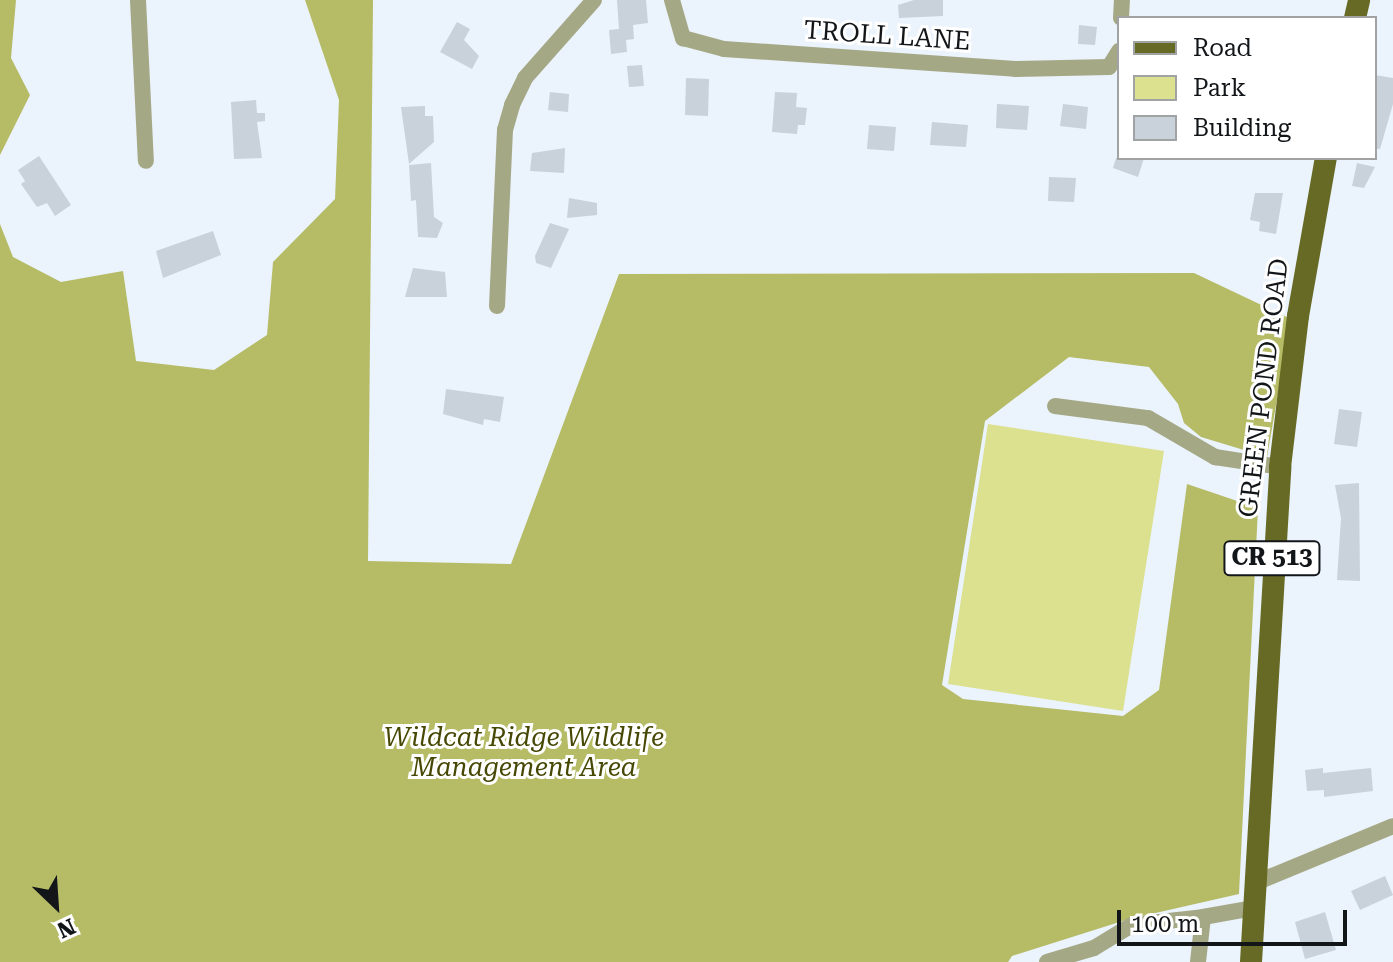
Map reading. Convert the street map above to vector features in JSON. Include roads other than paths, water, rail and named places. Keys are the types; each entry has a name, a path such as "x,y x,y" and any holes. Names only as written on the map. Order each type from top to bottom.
{"main road":[{"name":"GREEN POND ROAD","path":"1251,962 1280,467 1298,316 1326,160"}],"street":[{"path":"138,0 146,161"},
{"path":"497,306 505,228 505,130 512,105 525,78 594,0"},
{"name":"TROLL LANE","path":"672,0 683,38 724,49 1015,69 1109,67 1117,54"},
{"path":"1055,406 1148,418 1215,457 1280,467"},
{"path":"1255,883 1393,826"},
{"path":"1047,962 1097,955 1132,925 1254,908"},
{"path":"1198,962 1203,917"}],"park label":[{"name":"Wildcat Ridge Wildlife Management Area","path":"524,753"}]}
